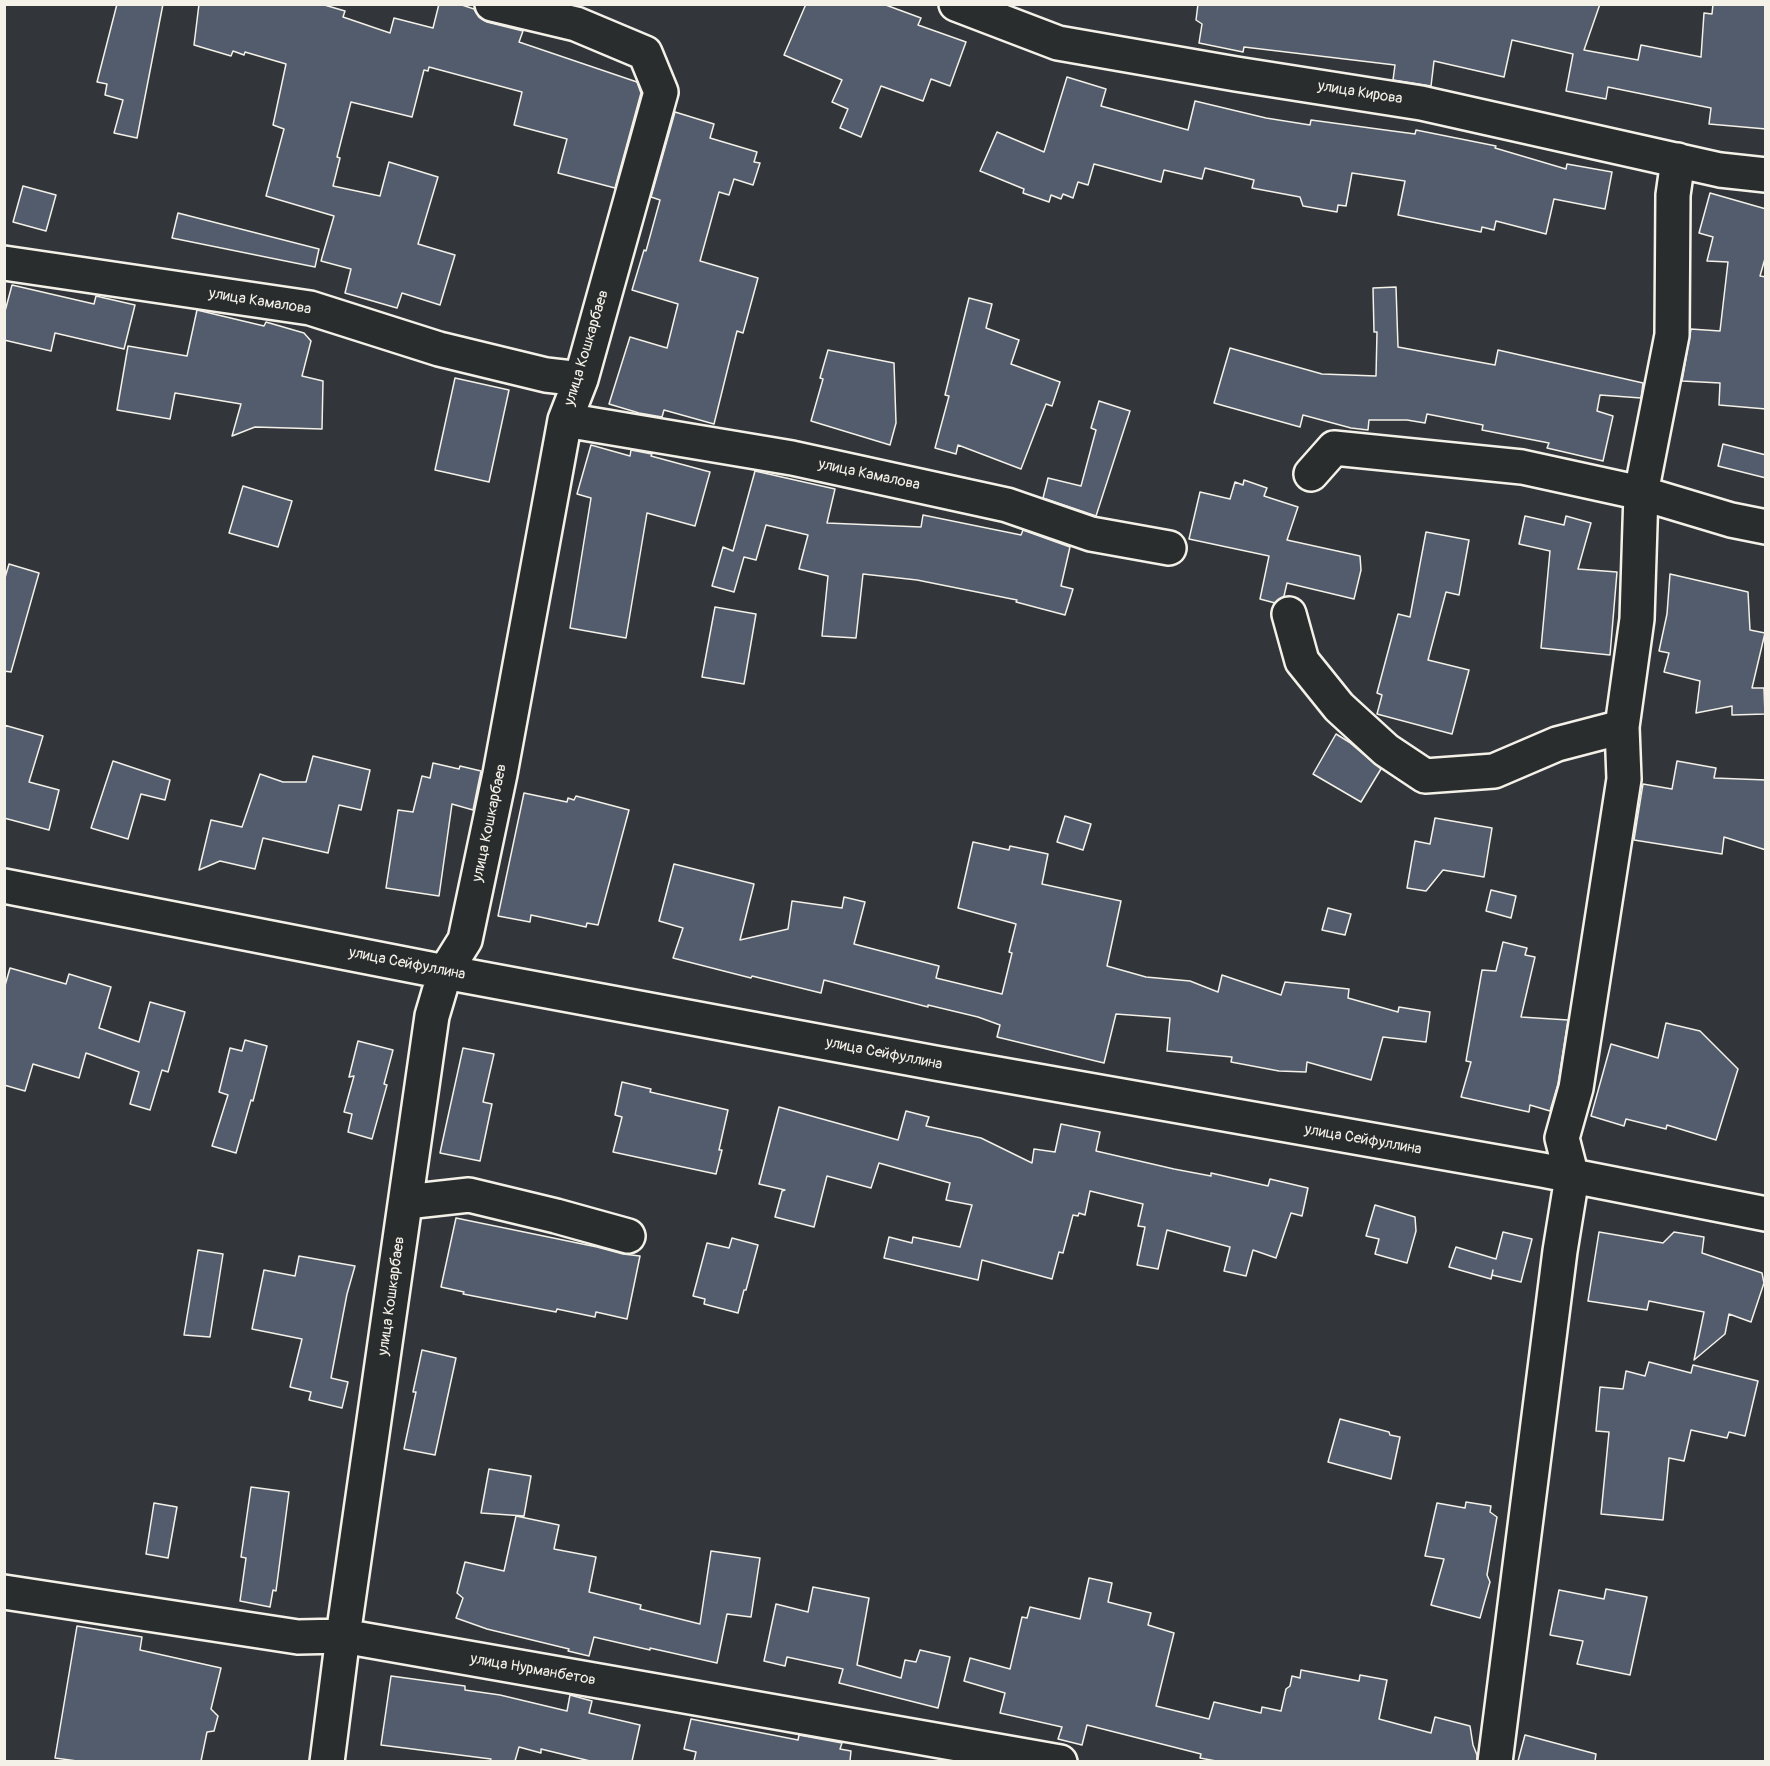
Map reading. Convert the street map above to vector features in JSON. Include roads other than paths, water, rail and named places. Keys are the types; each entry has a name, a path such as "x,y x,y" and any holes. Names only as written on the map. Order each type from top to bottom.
{"street":[{"name":"улица Кошкарбаев","path":"327,1761 432,1016 445,972 465,940 500,774 565,420 581,379 661,92 645,53 579,14 492,4"},
{"name":"улица Кирова","path":"956,4 1059,43 1420,103 1720,170 1766,175"},
{"path":"1495,1761 1560,1251 1572,1177 1562,1138 1576,1088 1624,779 1622,727 1637,619 1641,493 1672,335 1673,195 1678,160"},
{"name":"улица Камалова","path":"4,263 310,308 439,349 546,375 581,379"},
{"name":"улица Камалова","path":"565,420 792,458 1007,506 1091,534 1168,548"},
{"path":"1311,474 1334,448 1522,467 1641,493 1731,520 1766,527"},
{"path":"1289,614 1302,662 1339,707 1386,750 1425,776 1494,771 1557,744 1622,727"},
{"name":"улица Сейфуллина","path":"4,886 935,1064 1572,1177 1766,1214"},
{"path":"406,1202 469,1195 628,1236"},
{"name":"улица Нурманбетов","path":"4,1592 298,1637 343,1636 1060,1761"}]}
